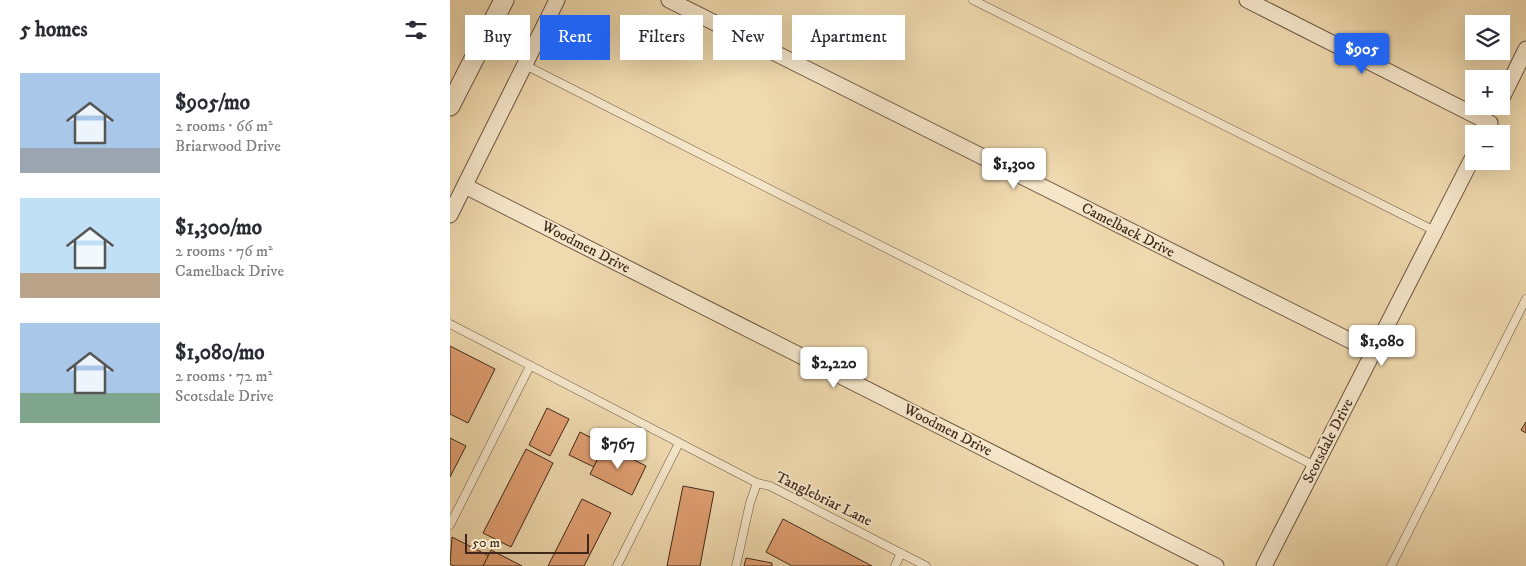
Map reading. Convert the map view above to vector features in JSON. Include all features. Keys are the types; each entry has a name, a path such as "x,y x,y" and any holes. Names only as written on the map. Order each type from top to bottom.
{"street":[{"path":"450,106 504,0"},
{"path":"450,215 557,0"},
{"name":"Camelback Drive","path":"669,0 1373,352"},
{"path":"1247,0 1481,125"},
{"path":"1510,82 1526,49"},
{"name":"Scotsdale Drive","path":"1264,566 1466,170"},
{"name":"Woodmen Drive","path":"465,186 1216,566"}],"lane":[{"path":"973,0 1435,231"},
{"path":"525,65 1315,466"},
{"path":"1391,566 1526,299"},
{"path":"450,324 757,483"},
{"path":"450,525 530,366"},
{"path":"616,566 680,443"},
{"name":"Tanglebriar Lane","path":"736,566 750,503 757,483 770,486 926,566"},
{"path":"895,566 901,553"}],"building":[{"path":"450,346 495,369 468,423 450,414"},
{"path":"547,408 569,419 550,456 529,445"},
{"path":"1526,422 1526,433 1521,430"},
{"path":"580,432 605,445 594,467 569,455"},
{"path":"450,438 466,446 450,477"},
{"path":"605,445 646,466 632,495 590,474"},
{"path":"526,449 553,463 511,547 483,533"},
{"path":"683,486 714,492 700,566 667,566"},
{"path":"582,499 611,513 584,566 548,566"},
{"path":"783,519 872,566 792,566 766,552"},
{"path":"452,537 489,556 483,566 454,566 450,564"},
{"path":"491,550 522,566 483,566"},
{"path":"746,558 772,563 772,566 744,566"}]}
